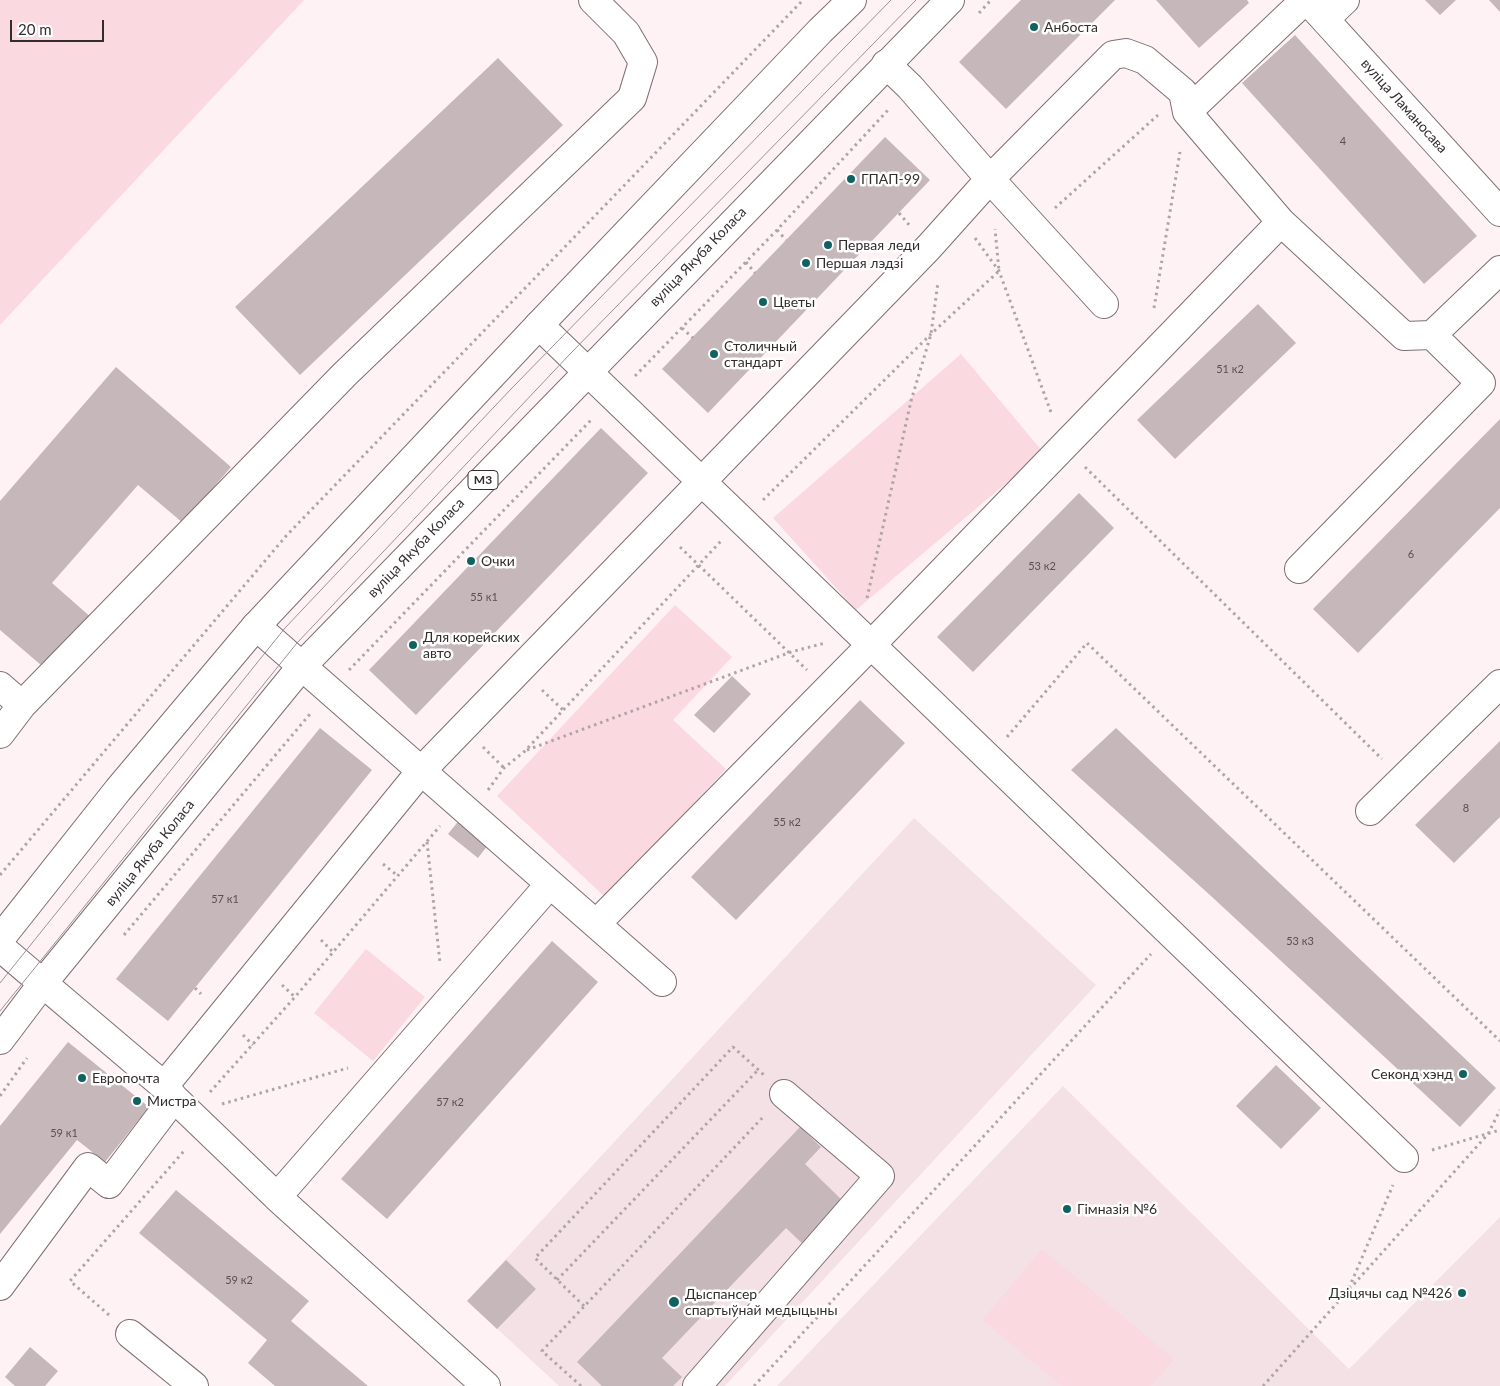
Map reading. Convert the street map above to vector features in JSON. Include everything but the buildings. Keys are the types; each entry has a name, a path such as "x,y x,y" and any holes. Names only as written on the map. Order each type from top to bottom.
{"main road":[{"path":"0,734 22,705 345,374 632,98 643,62 626,33 593,0"},
{"path":"0,939 118,790 256,626 539,325 813,38 852,0"},
{"name":"вуліца Якуба Коласа","path":"0,1040 43,983 302,667 950,0"},
{"path":"1185,102 1312,6 1346,0"},
{"name":"вуліца Ламаносава","path":"1312,6 1500,212"},
{"path":"0,1286 88,1167 109,1184 176,1099 421,771 959,215 990,179 1113,56 1126,53 1145,60 1185,102 1281,222 1404,336 1432,335 1500,270"},
{"path":"886,64 910,87 990,179 1104,304"},
{"path":"597,923 871,645 1281,222"},
{"path":"539,325 1404,1158"},
{"path":"1299,569 1481,383 1432,335"},
{"path":"256,626 459,805 597,923 662,982"},
{"path":"1370,811 1500,684"},
{"path":"0,686 22,705"},
{"path":"278,1197 550,884"},
{"path":"0,947 176,1099 278,1197 486,1386"},
{"path":"697,1386 880,1176 784,1094"},
{"path":"130,1334 194,1386"}],"path":[{"path":"977,14 991,0"},
{"path":"122,938 329,691 777,230 910,87"},
{"path":"1034,227 1185,102"},
{"path":"1153,315 1185,102"},
{"path":"959,215 999,271 1064,446 1402,779"},
{"path":"777,230 786,240"},
{"path":"746,262 755,273"},
{"path":"682,328 693,338"},
{"path":"658,526 790,652 826,690"},
{"path":"989,758 1087,643 1500,1041"},
{"path":"176,1099 271,1024 459,805"},
{"path":"427,842 445,1006"},
{"path":"754,1386 1170,933"},
{"path":"582,1386 542,1351 784,1094 733,1047 535,1258 584,1306"},
{"path":"0,1096 28,1058"},
{"path":"176,1099 349,1068"},
{"path":"557,1280 758,1070"},
{"path":"1263,1386 1488,1134 1500,1110"},
{"path":"1348,1291 1404,1158 1500,1130"},
{"path":"130,1334 70,1280 184,1151 191,1157"}],"shaded area":[{"path":"0,0 304,0 0,325"},
{"path":"961,354 1043,452 856,610 773,518"},
{"path":"675,605 732,657 673,720 726,769 606,898 497,796"},
{"path":"914,818 1096,985 725,1386 559,1386 467,1301"},
{"path":"366,949 425,997 373,1061 314,1013"},
{"name":"Гімназія №6","path":"1063,1086 1349,1369 1500,1217 1500,1386 777,1386"},
{"path":"1042,1249 1174,1359 1151,1386 1062,1386 983,1320"}],"tram line":[{"path":"0,983 285,628 512,388 891,0"},
{"path":"0,1011 297,643 570,354 916,0"}],"place":[{"name":"Анбоста","path":"1034,27"},
{"name":"ГПАП-99","path":"851,179"},
{"name":"Первая леди","path":"828,245"},
{"name":"Першая лэдзі","path":"806,263"},
{"name":"Цветы","path":"763,302"},
{"name":"Столичный стандарт","path":"714,354"},
{"name":"Очки","path":"471,561"},
{"name":"Для корейских авто","path":"413,645"},
{"name":"Секонд хэнд","path":"1463,1074"},
{"name":"Европочта","path":"82,1078"},
{"name":"Мистра","path":"137,1101"},
{"name":"Гімназія №6","path":"1067,1209"},
{"name":"Дзіцячы сад №426","path":"1462,1293"},
{"name":"Дыспансер спартыўнай медыцыны","path":"674,1302"}]}
